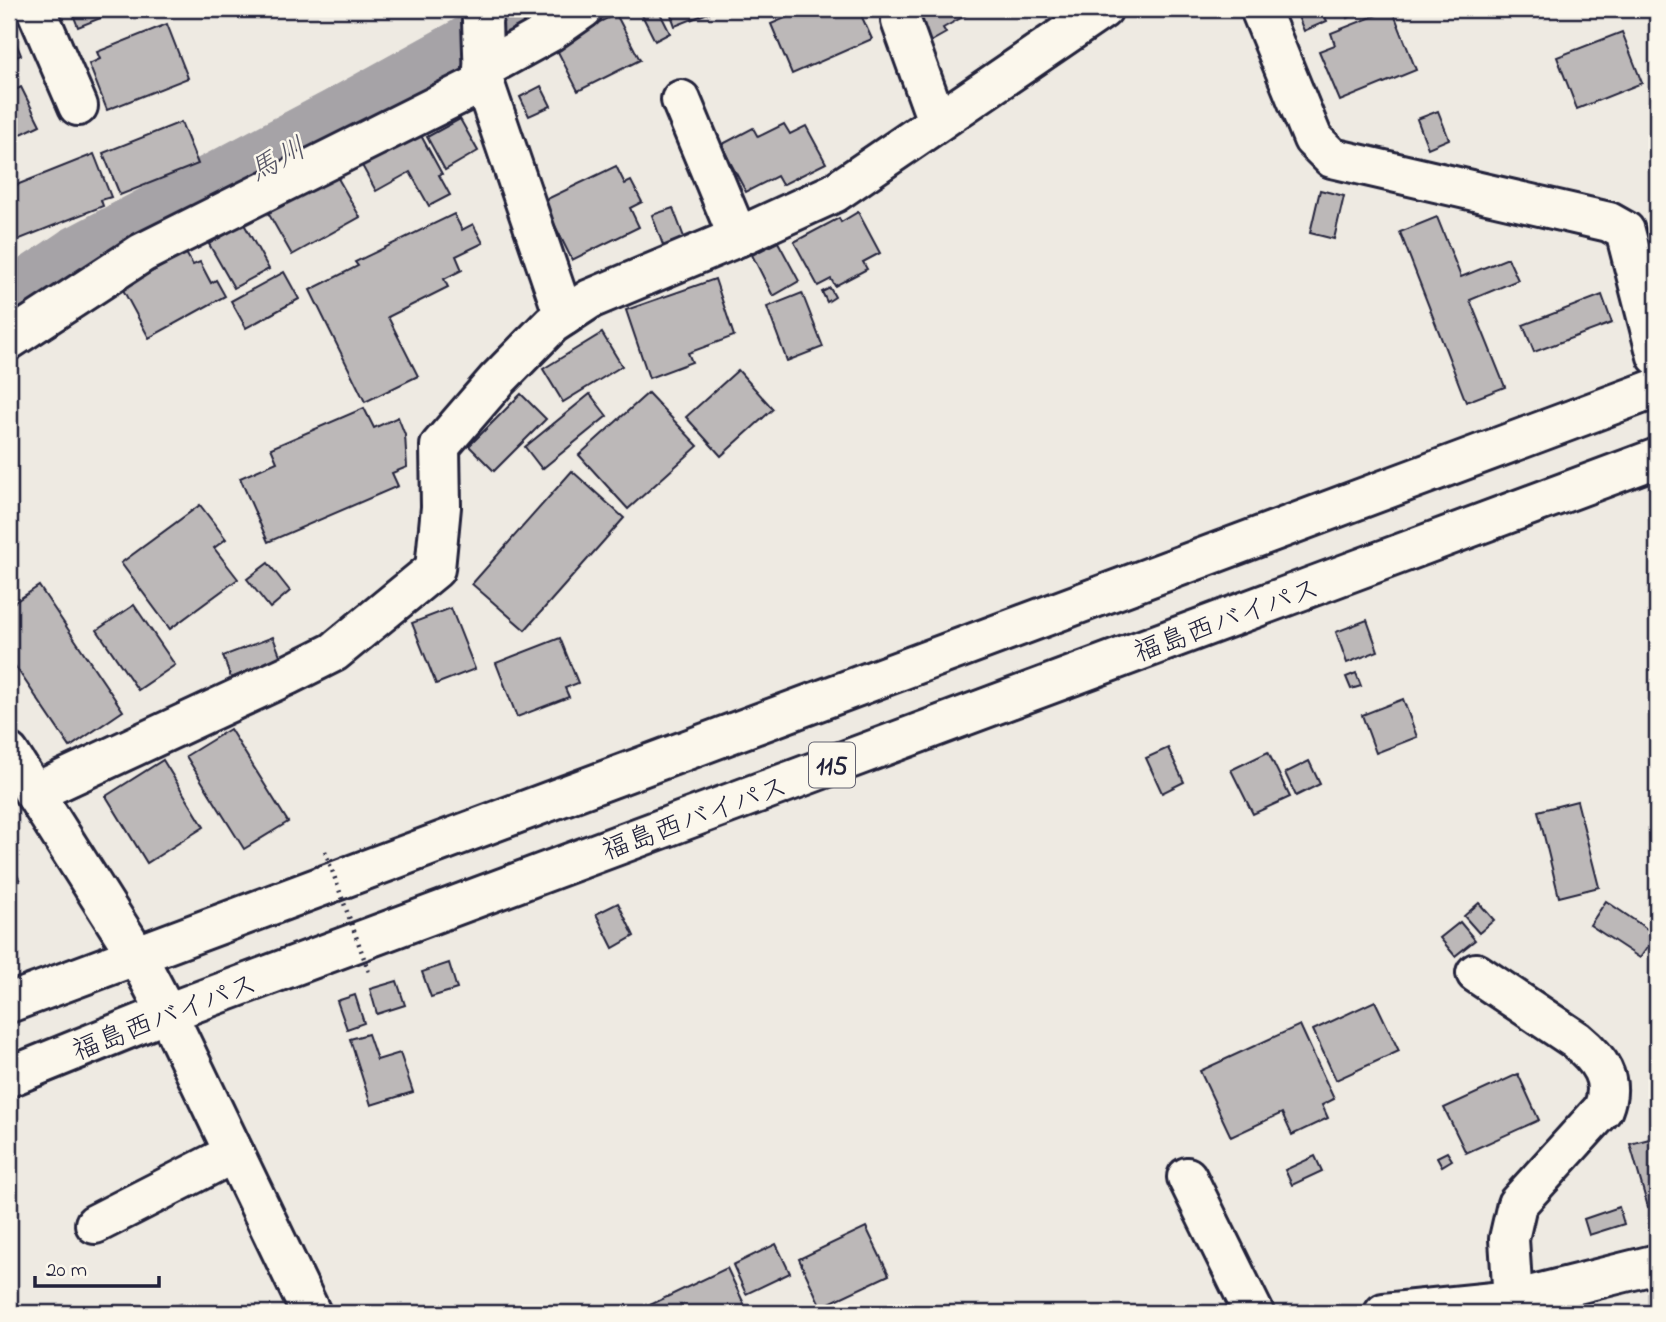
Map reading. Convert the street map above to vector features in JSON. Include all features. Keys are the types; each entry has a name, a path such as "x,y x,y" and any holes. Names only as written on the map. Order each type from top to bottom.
{"main road":[{"path":"36,9 78,106"},
{"path":"9,340 142,253 483,71 550,32 583,9"},
{"path":"311,1313 136,954 20,779 288,676 334,652 435,569 441,508 440,446 497,380 552,324 590,299 738,237 834,192 1103,9"},
{"path":"1261,9 1313,139 1332,158 1609,222 1625,231 1657,356"},
{"path":"483,15 483,71 564,316"},
{"path":"901,20 937,121"},
{"path":"681,100 738,237"},
{"name":"115","path":"9,1003 1657,388"},
{"name":"福島西バイパス","path":"9,1077 167,1013 1657,458"},
{"path":"1476,973 1590,1052 1605,1073 1609,1095 1604,1109 1517,1204 1509,1239 1513,1300"},
{"path":"95,1224 234,1153"},
{"path":"1187,1177 1254,1313"},
{"path":"1384,1313 1513,1300 1657,1264"}],"path":[{"path":"325,852 369,972"}],"building":[{"path":"71,9 123,9 78,27"},
{"path":"639,9 658,9 670,33 655,41"},
{"path":"669,9 718,9 675,26"},
{"path":"806,9 866,9 867,12 861,15 872,39 792,74 771,24"},
{"path":"977,9 943,28 946,33 930,42 912,11"},
{"path":"1310,9 1322,9 1327,21 1304,31 1297,14"},
{"path":"1356,9 1358,14 1347,18 1344,11"},
{"path":"1392,9 1416,70 1340,101 1319,51 1335,45 1331,33"},
{"path":"616,14 640,60 578,91 554,44"},
{"path":"167,24 188,78 107,110 89,64 100,59 97,52"},
{"path":"9,26 21,55 9,60"},
{"path":"1622,32 1642,83 1577,109 1557,57"},
{"path":"541,86 551,106 529,116 520,97"},
{"path":"21,87 40,125 9,140 9,93"},
{"path":"1438,111 1449,139 1428,148 1417,119"},
{"path":"460,119 478,151 445,170 427,137"},
{"path":"181,122 198,164 120,195 103,153"},
{"path":"784,124 790,134 806,126 826,163 782,185 777,176 746,192 721,145 753,128 758,137"},
{"path":"418,130 450,195 429,206 410,172 376,191 360,162"},
{"path":"94,154 111,197 101,200 103,206 15,241 9,225 9,188"},
{"path":"616,166 625,184 631,181 642,202 630,208 639,227 572,260 543,201"},
{"path":"335,173 360,217 292,255 267,211"},
{"path":"1320,190 1344,196 1334,239 1310,233"},
{"path":"673,208 685,240 664,248 652,215"},
{"path":"858,212 880,253 863,262 867,269 835,286 831,279 818,286 794,242 839,218 841,222"},
{"path":"454,214 462,230 473,224 483,243 456,256 462,270 444,279 448,287 388,317 418,376 365,402 310,290 358,266 355,262"},
{"path":"1437,217 1461,277 1508,258 1518,280 1470,300 1505,387 1466,402 1400,232"},
{"path":"244,224 269,269 234,288 209,244"},
{"path":"778,242 799,281 773,296 752,255"},
{"path":"186,253 193,265 200,262 211,283 216,280 225,296 149,338 122,288"},
{"path":"284,272 299,299 246,328 231,301"},
{"path":"715,279 734,336 688,353 692,362 649,378 626,310"},
{"path":"830,288 835,297 827,302 822,292"},
{"path":"802,293 823,347 787,361 767,307"},
{"path":"1602,295 1612,323 1534,352 1523,325"},
{"path":"602,333 622,366 563,402 543,369"},
{"path":"738,370 773,409 721,456 686,417"},
{"path":"648,393 698,446 628,509 579,455"},
{"path":"521,394 546,419 494,471 469,446"},
{"path":"590,394 607,416 542,469 525,447"},
{"path":"364,408 374,428 398,417 405,435 407,467 392,473 398,486 268,542 240,478 277,462 271,448"},
{"path":"572,471 624,518 525,630 472,584"},
{"path":"200,505 226,539 214,548 238,579 170,629 121,563"},
{"path":"268,563 290,591 270,608 247,579"},
{"path":"39,586 123,711 70,747 9,657 9,606"},
{"path":"134,605 175,665 138,690 97,630"},
{"path":"451,608 475,669 436,684 412,623"},
{"path":"1367,620 1378,651 1347,663 1336,632"},
{"path":"273,637 281,658 231,678 223,656"},
{"path":"560,638 578,683 565,688 569,697 517,717 496,663"},
{"path":"1356,673 1361,686 1351,689 1346,677"},
{"path":"1403,699 1417,737 1376,753 1362,715"},
{"path":"230,729 288,822 244,849 186,756"},
{"path":"1168,748 1184,782 1162,793 1146,758"},
{"path":"1268,752 1290,797 1253,814 1231,770"},
{"path":"163,760 204,827 147,863 106,796"},
{"path":"1309,761 1320,784 1296,796 1285,773"},
{"path":"1577,801 1599,887 1559,897 1538,811"},
{"path":"9,859 20,881 9,886"},
{"path":"1606,901 1656,935 1640,958 1590,925"},
{"path":"618,903 634,936 613,948 596,914"},
{"path":"1479,903 1494,920 1479,933 1464,916"},
{"path":"1460,922 1475,940 1455,956 1440,938"},
{"path":"449,963 457,989 431,997 422,972"},
{"path":"397,981 405,1005 377,1014 370,989"},
{"path":"355,995 364,1023 347,1029 337,1001"},
{"path":"1375,1001 1399,1051 1336,1080 1313,1030"},
{"path":"1300,1025 1334,1099 1322,1105 1328,1118 1292,1135 1282,1113 1231,1137 1200,1071"},
{"path":"368,1034 377,1060 400,1053 413,1092 371,1105 350,1039"},
{"path":"1518,1074 1539,1120 1466,1153 1444,1108"},
{"path":"1657,1137 1657,1205 1648,1207 1630,1144"},
{"path":"1447,1152 1452,1160 1442,1166 1437,1157"},
{"path":"1315,1156 1322,1171 1292,1185 1285,1170"},
{"path":"1619,1207 1624,1224 1589,1235 1584,1219"},
{"path":"866,1227 889,1275 821,1307 799,1259"},
{"path":"776,1244 790,1273 746,1294 733,1265"},
{"path":"727,1268 748,1312 651,1313 648,1306"},
{"path":"181,1304 184,1313 152,1313"}],"waterway":[{"name":"馬川","path":"9,311 80,263 341,125 546,9"}]}
